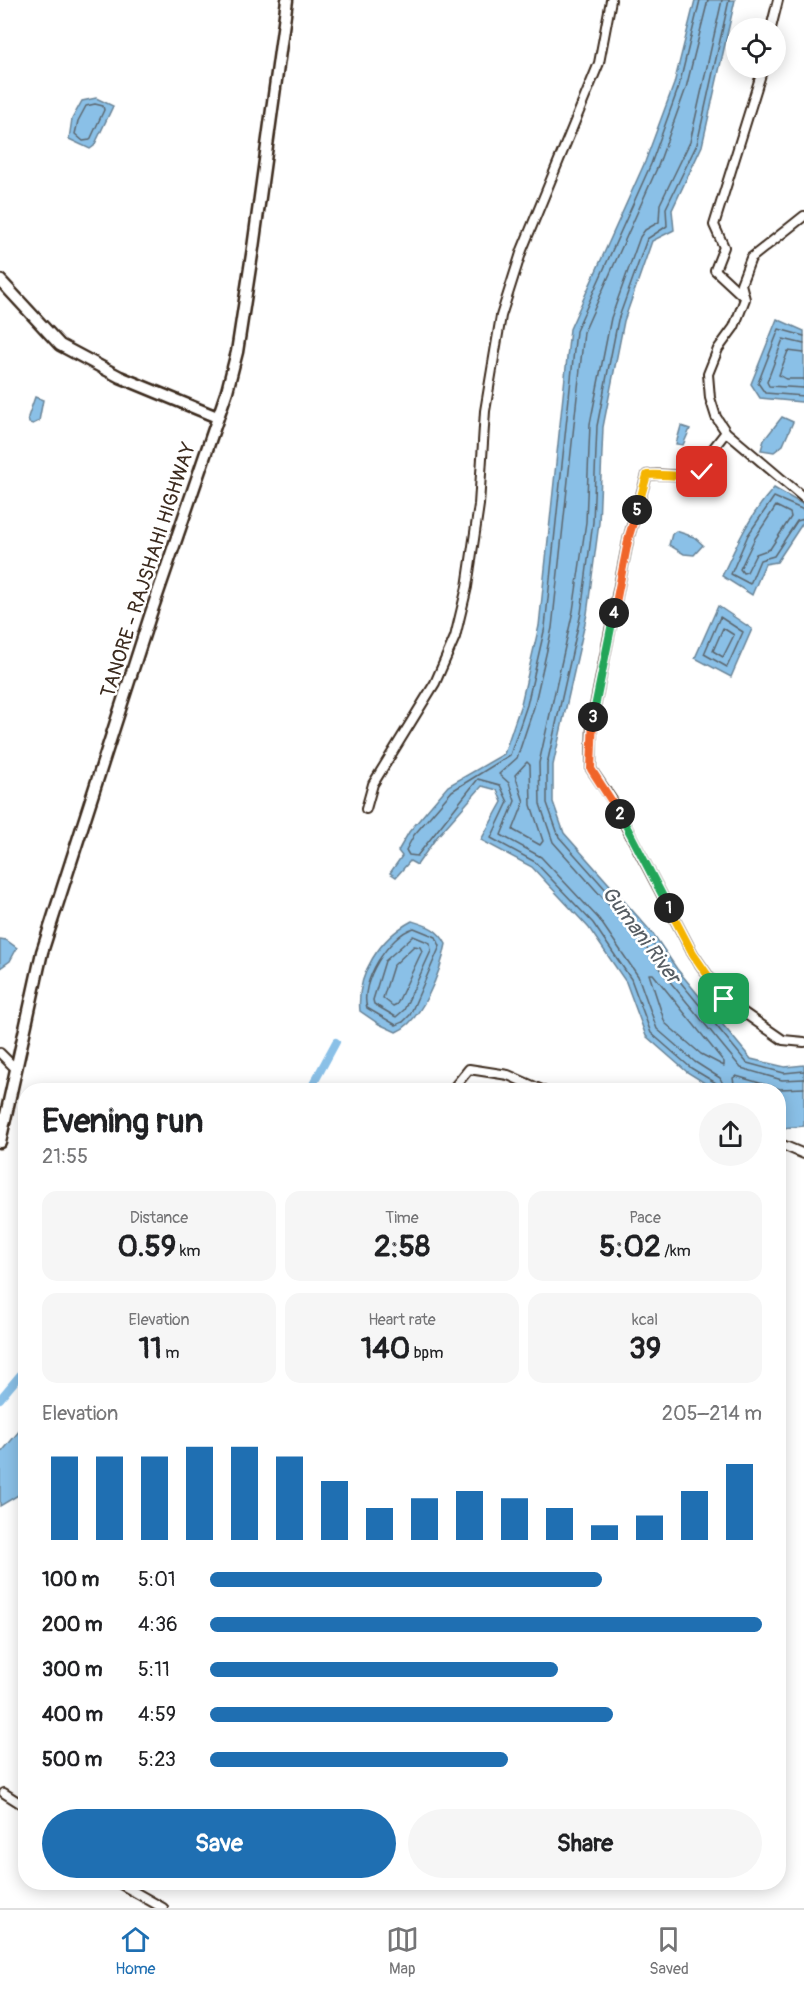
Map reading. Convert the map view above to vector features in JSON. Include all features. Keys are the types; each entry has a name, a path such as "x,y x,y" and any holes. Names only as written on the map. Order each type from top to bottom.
{"main road":[{"name":"TANORE - RAJSHAHI HIGHWAY","path":"0,1142 45,942 237,352 286,0"},
{"path":"0,280 60,345 120,377 217,417"}],"street":[{"path":"366,809 373,784 435,683 454,637 467,586 479,505 485,411 501,316 522,250 599,63 611,0"},
{"path":"774,18 778,0"},
{"path":"745,298 715,270 724,248 714,225 760,78"},
{"path":"804,216 751,258 741,284 745,298 734,327 718,350 708,374 710,398 716,417 726,432 804,498"},
{"path":"726,432 712,450 717,455 712,465 702,472 689,477 662,473 647,475 629,536 603,663 592,721 591,769 612,800 693,954 724,999 783,1040 804,1042"},
{"path":"0,1053 17,1070"},
{"path":"457,1083 468,1069 508,1075 526,1083"},
{"path":"786,1146 804,1154"},
{"path":"4,1793 18,1802"},
{"path":"131,1890 163,1908"}],"water":[{"name":"Gumani River","path":"695,0 735,0 731,18 726,18 726,40 702,146 672,210 674,230 652,241 624,321 603,427 599,523 587,614 553,765 553,802 564,833 654,935 677,969 751,1059 785,1067 804,1065 804,1126 786,1128 786,1083 705,1083 687,1072 646,1036 626,982 589,928 532,867 481,840 502,802 497,790 482,786 436,838 417,865 410,861 396,877 390,873 402,856 398,851 409,832 448,786 504,754 521,704 539,626 570,329 645,162 674,84"},
{"path":"96,98 113,106 94,146 90,149 69,139 72,119 82,101"},
{"path":"777,319 804,331 804,400 801,402 760,398 751,384"},
{"path":"35,397 43,400 39,421 33,424 29,423 28,417"},
{"path":"782,417 793,422 783,445 774,452 761,450 764,440"},
{"path":"681,426 690,429 683,445 676,444"},
{"path":"774,488 804,505 804,521 777,562 765,564 752,595 722,576 751,519"},
{"path":"676,531 694,537 703,545 694,555 684,554 669,545 672,534"},
{"path":"718,606 752,629 731,677 695,658"},
{"path":"412,921 432,929 446,944 435,981 422,1007 414,1018 396,1032 360,1011 360,997 366,971 372,958 390,937"},
{"path":"0,939 6,940 17,948 10,961 0,968"},
{"path":"18,1432 18,1495 0,1506 0,1454"}],"waterway":[{"path":"314,1083 336,1042"},
{"path":"0,1399 18,1378"}],"route":[{"path":"702,472 689,477 662,473 647,475 629,536 592,721 591,769 612,800 693,954 724,999"}]}
